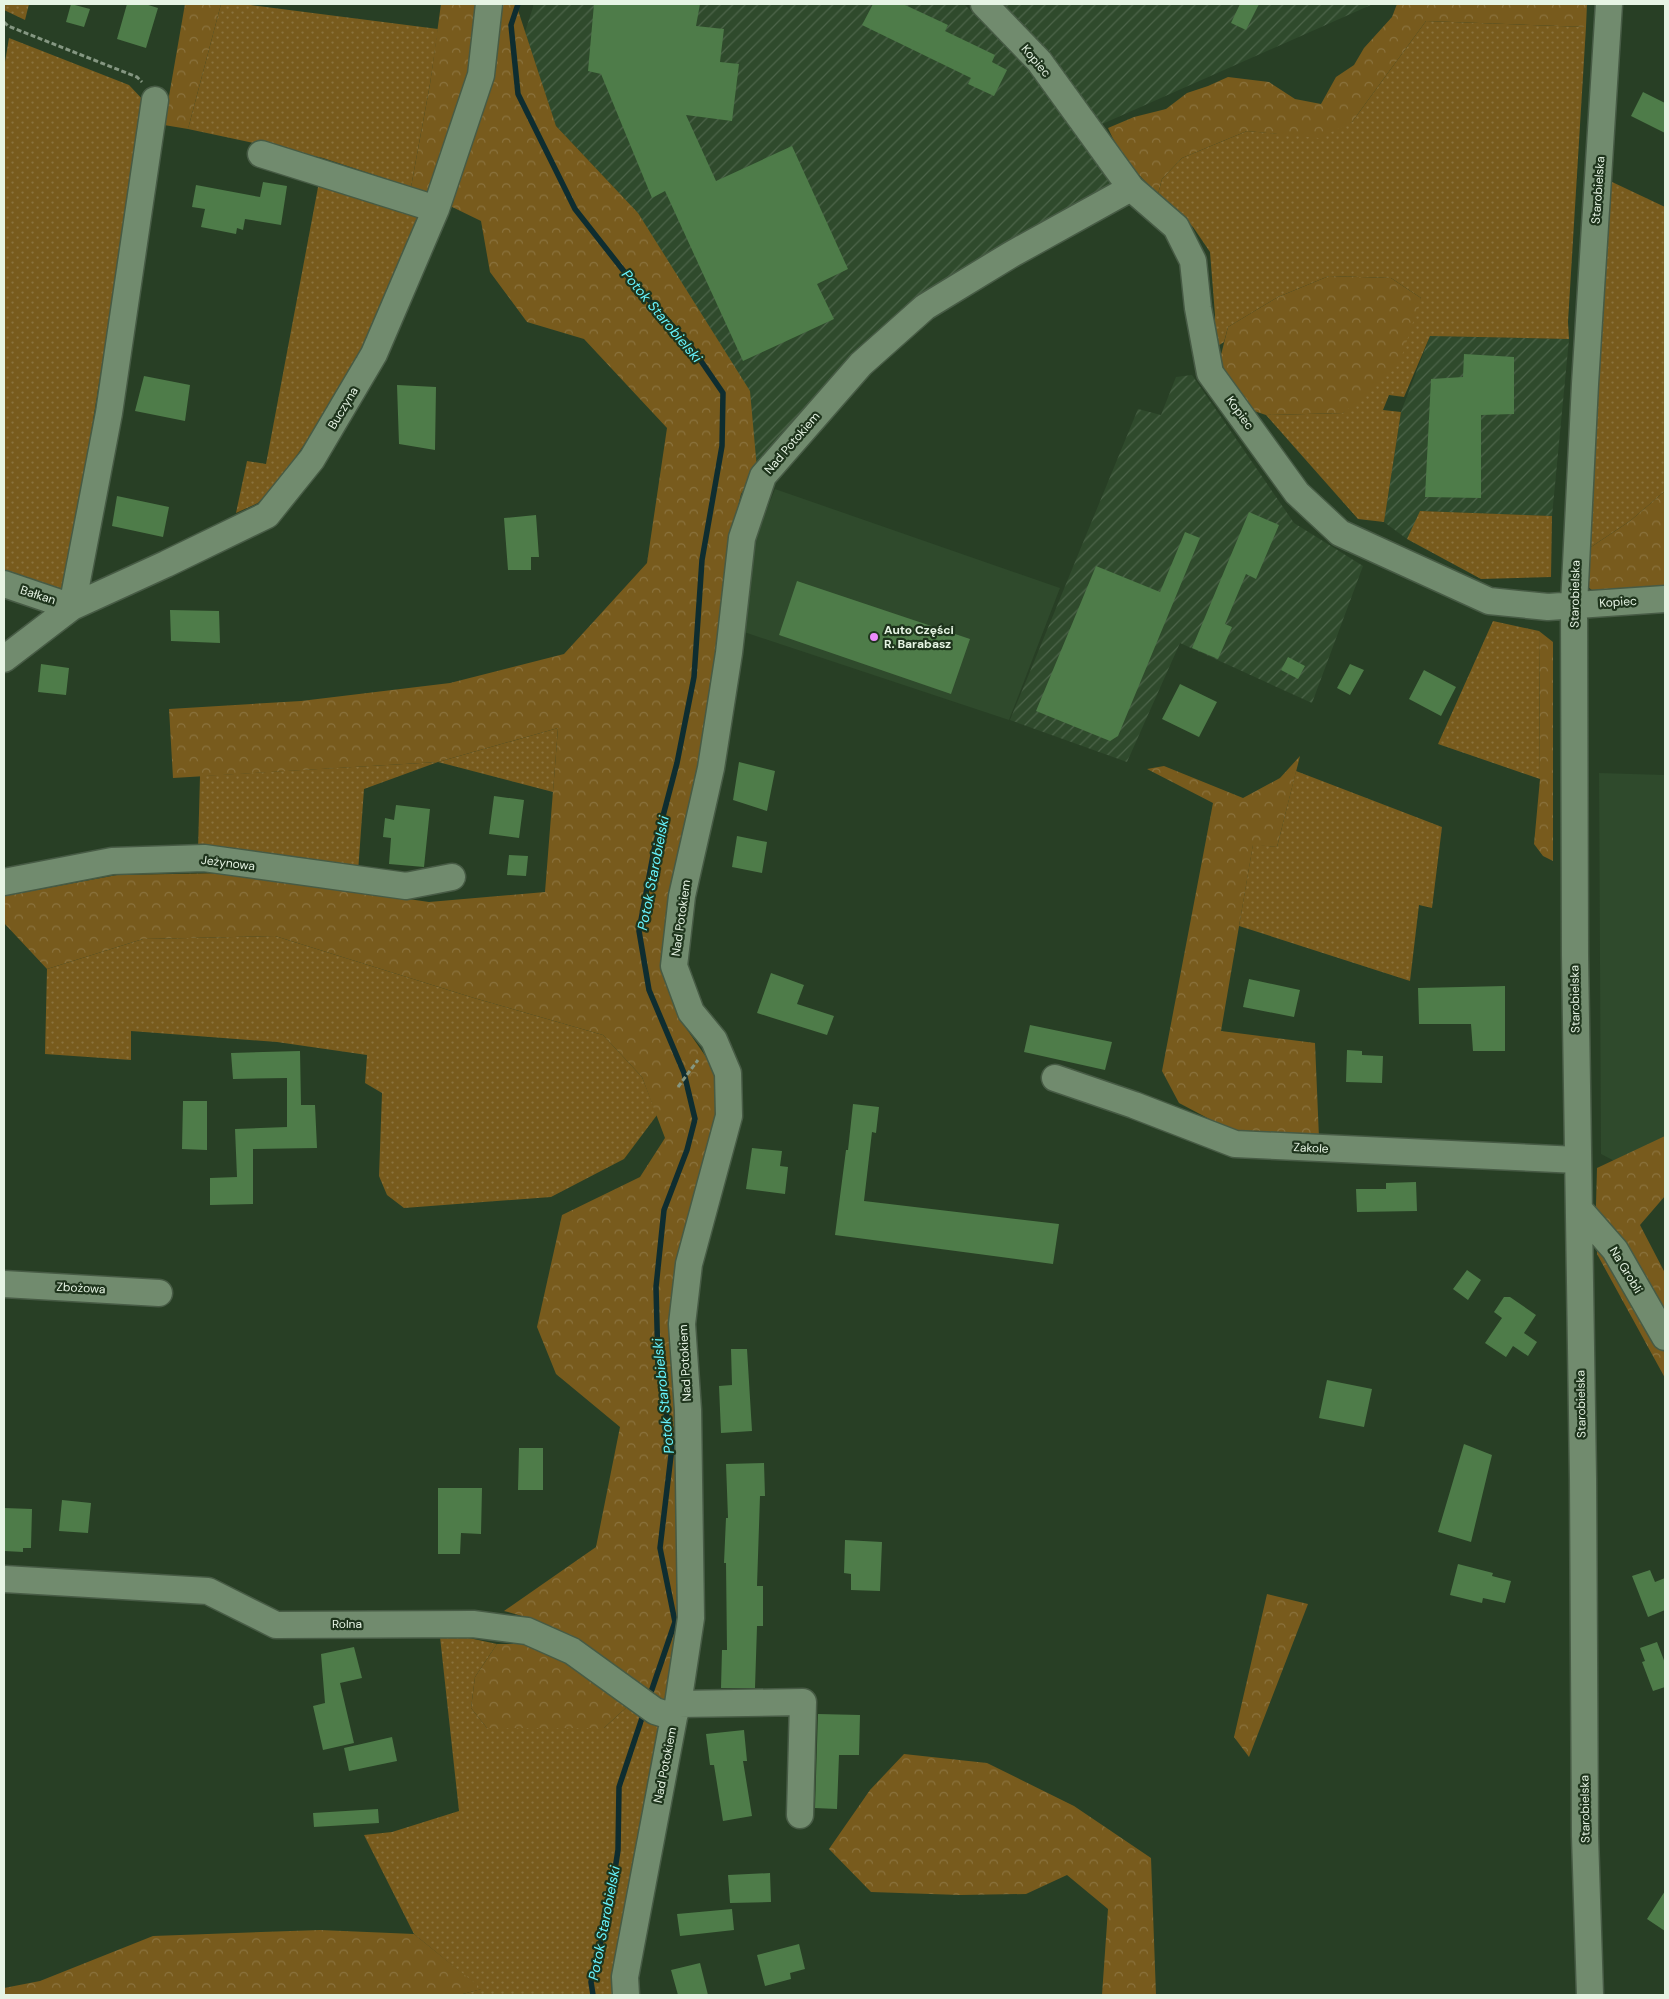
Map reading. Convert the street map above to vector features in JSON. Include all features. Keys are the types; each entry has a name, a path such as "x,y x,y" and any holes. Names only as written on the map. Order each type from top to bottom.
{"street":[{"name":"Buczyna","path":"4,659 72,607 166,564 267,514 312,459 374,354 436,209 481,76 489,4"},
{"name":"Kopiec","path":"984,4 1039,61 1132,188 1176,227 1193,261 1198,308 1210,373 1297,493 1340,533 1489,601 1548,607 1665,599"},
{"name":"Starobielska","path":"1590,1995 1585,1836 1574,955 1574,605 1584,394 1609,4"},
{"path":"72,607 109,413 155,100"},
{"path":"261,154 436,209"},
{"name":"Nad Potokiem","path":"626,1995 625,1977 661,1708 691,1618 688,1410 682,1324 689,1264 729,1116 728,1073 714,1040 691,1012 674,966 682,896 711,768 729,653 742,538 764,476 861,364 925,307 1012,254 1132,188"},
{"name":"Bałkan","path":"4,584 72,607"},
{"name":"Jeżynowa","path":"4,882 112,861 204,858 406,886 452,877"},
{"name":"Zakole","path":"1055,1078 1134,1105 1235,1144 1578,1160"},
{"name":"Na Grobli","path":"1578,1209 1616,1250 1665,1337"},
{"name":"Zbożowa","path":"4,1284 159,1293"},
{"name":"Rolna","path":"4,1579 208,1591 276,1625 473,1624 528,1631 572,1651 661,1708"},
{"path":"661,1708 803,1702 800,1815"}],"path":[{"path":"4,22 8,26 137,77 153,92 155,100"},
{"path":"678,1087 694,1067"}],"shaded area":[{"path":"534,4 964,4 1029,70 1114,183 914,299 854,351 757,469 638,213 556,126 525,32"},
{"path":"1001,4 1373,4 1100,125 1052,54"},
{"path":"1430,336 1569,339 1552,516 1421,511 1407,539 1384,522 1401,412"},
{"path":"1192,375 1294,523 1363,566 1312,703 1180,643 1127,762 1010,720 1138,409 1161,415 1176,377"},
{"path":"775,489 1060,588 1009,720 744,632 750,552"},
{"path":"1599,773 1665,775 1665,1145 1624,1166 1601,1154"}],"green space":[{"path":"4,4 29,4 25,20 4,10"},
{"path":"185,4 221,4 188,129 164,125"},
{"path":"221,4 243,4 438,29 411,187 323,158 188,129"},
{"path":"441,4 516,4 556,126 638,213 750,391 757,469 741,494 731,536 700,767 663,964 679,1018 713,1067 720,1113 677,1413 681,1626 666,1702 609,1661 569,1637 549,1626 504,1611 596,1547 620,1427 556,1374 537,1327 562,1215 640,1177 665,1138 642,1077 603,1035 474,998 275,936 143,939 47,969 4,923 4,896 117,875 230,873 429,902 545,892 558,728 438,762 173,778 169,709 301,701 450,683 564,654 647,563 667,428 584,339 527,322 490,272 481,221 411,187 430,84"},
{"path":"1397,4 1587,4 1586,27 1426,21 1352,122 1319,138 1247,131 1182,158 1162,179 1158,194 1129,163 1112,137 1108,128 1134,117 1166,109 1187,93 1228,77 1269,82 1295,99 1321,104 1336,77 1354,65 1364,48 1392,17"},
{"path":"1426,21 1586,27 1568,322 1569,339 1430,336 1404,397 1389,395 1383,410 1401,412 1384,522 1358,519 1266,415 1343,413 1421,298 1391,278 1329,276 1278,297 1228,327 1224,342 1215,348 1213,342 1215,315 1210,252 1193,227 1158,194 1162,179 1182,158 1247,131 1281,134 1352,122"},
{"path":"9,38 129,85 145,102 65,592 4,572 4,68"},
{"path":"1610,181 1665,207 1665,491 1630,521 1588,549"},
{"path":"319,182 422,214 366,346 325,414 282,477 258,503 236,513 247,461 266,464"},
{"path":"1329,276 1391,278 1421,298 1399,365 1343,413 1266,415 1245,408 1227,382 1220,359 1228,327 1278,297"},
{"path":"1665,491 1665,593 1597,594 1588,587 1588,549 1630,521"},
{"path":"1420,511 1552,516 1551,577 1481,579 1407,539"},
{"path":"1493,621 1539,631 1540,779 1438,744"},
{"path":"1539,631 1553,642 1553,861 1543,856 1534,844 1540,779"},
{"path":"558,728 553,792 438,762"},
{"path":"1300,756 1277,847 1253,845 1221,1031 1315,1043 1319,1138 1234,1132 1179,1103 1162,1071 1213,803 1147,769 1164,766 1243,798 1280,778"},
{"path":"438,762 364,789 358,872 198,850 200,776"},
{"path":"1296,771 1442,827 1432,908 1419,905 1410,981 1239,926 1253,844 1277,847"},
{"path":"275,936 474,998 603,1035 642,1077 657,1115 624,1159 551,1197 404,1208 387,1195 379,1176 382,1093 365,1083 367,1055 277,1042 131,1031 131,1060 45,1054 47,969 143,939"},
{"path":"1665,1136 1665,1196 1640,1225 1665,1273 1665,1378 1597,1254 1596,1205 1597,1168"},
{"path":"1267,1594 1308,1604 1249,1757 1234,1737"},
{"path":"440,1637 469,1638 497,1644 475,1677 471,1708 487,1728 604,1728 629,1705 663,1725 615,1995 459,1995 481,1989 414,1934 364,1835 392,1832 459,1811"},
{"path":"497,1644 526,1644 564,1659 629,1705 604,1728 487,1728 471,1708 475,1677"},
{"path":"904,1754 987,1763 1074,1806 1151,1858 1156,1995 1102,1995 1108,1909 1067,1875 1026,1894 960,1895 871,1892 829,1849 870,1790"},
{"path":"320,1930 414,1934 482,1989 459,1995 4,1995 4,1988 40,1981 153,1936"}],"building":[{"path":"71,4 90,9 84,27 66,22"},
{"path":"127,4 145,4 158,8 146,48 117,39"},
{"path":"594,4 700,4 696,26 724,29 720,62 739,64 732,121 686,115 716,181 792,146 848,269 817,284 834,319 743,361 665,191 652,198 601,74 588,71"},
{"path":"873,4 903,4 948,25 945,31 995,55 992,62 1007,70 994,96 968,84 971,78 862,25"},
{"path":"1240,4 1259,4 1246,30 1231,23"},
{"path":"1643,92 1665,103 1665,133 1631,116"},
{"path":"263,182 287,186 281,225 245,219 243,230 237,228 236,234 201,227 205,209 192,207 196,185 260,197"},
{"path":"1464,354 1514,357 1514,414 1481,415 1481,498 1425,497 1431,379 1463,377"},
{"path":"144,376 190,385 185,421 135,411"},
{"path":"397,385 436,387 435,450 399,444"},
{"path":"117,496 169,507 163,537 112,526"},
{"path":"1249,512 1279,525 1256,579 1246,574 1225,624 1232,627 1218,659 1192,648"},
{"path":"536,515 539,557 531,557 531,570 508,570 504,518"},
{"path":"1185,532 1200,538 1118,736 1110,741 1036,711 1096,566 1160,592"},
{"name":"Auto Części R. Barabasz","path":"797,581 970,639 951,694 779,635"},
{"path":"170,610 219,611 220,643 171,641"},
{"path":"1288,657 1305,666 1298,679 1281,670"},
{"path":"41,664 69,668 66,695 38,692"},
{"path":"1350,664 1364,670 1350,695 1337,688"},
{"path":"1424,670 1456,687 1441,716 1409,699"},
{"path":"1180,684 1217,702 1199,737 1162,719"},
{"path":"739,762 775,771 767,811 733,800"},
{"path":"494,796 524,800 519,838 489,834"},
{"path":"396,805 430,809 424,867 389,864 391,838 383,837 385,818 394,820"},
{"path":"737,836 767,842 762,873 732,867"},
{"path":"509,855 528,856 526,876 507,875"},
{"path":"771,973 804,985 797,1004 834,1016 827,1035 757,1013"},
{"path":"1249,979 1300,990 1294,1017 1243,1007"},
{"path":"1505,986 1505,1051 1473,1051 1471,1024 1419,1024 1418,988"},
{"path":"1030,1025 1112,1042 1105,1070 1024,1052"},
{"path":"1347,1050 1362,1051 1362,1055 1383,1056 1382,1083 1346,1082"},
{"path":"300,1051 301,1105 315,1105 317,1148 253,1149 253,1204 210,1205 210,1178 237,1177 235,1129 287,1127 287,1078 233,1079 231,1053"},
{"path":"183,1101 207,1101 207,1150 182,1149"},
{"path":"853,1104 879,1107 876,1133 872,1132 864,1201 1059,1224 1053,1264 835,1235"},
{"path":"752,1148 782,1151 780,1166 788,1167 785,1194 746,1189"},
{"path":"1416,1182 1417,1211 1357,1212 1356,1189 1386,1189 1386,1183"},
{"path":"1467,1270 1481,1280 1468,1300 1453,1289"},
{"path":"1504,1297 1510,1297 1536,1315 1524,1333 1537,1342 1528,1356 1513,1346 1506,1357 1485,1343 1502,1318 1494,1312"},
{"path":"731,1349 747,1349 752,1431 721,1433 719,1386 732,1385"},
{"path":"1327,1380 1372,1389 1364,1427 1319,1418"},
{"path":"1464,1444 1492,1455 1471,1542 1438,1532"},
{"path":"519,1448 543,1448 543,1490 518,1490"},
{"path":"764,1463 765,1496 760,1496 757,1586 763,1586 763,1626 757,1626 755,1688 721,1688 722,1650 727,1650 726,1563 724,1563 726,1518 728,1518 726,1464"},
{"path":"438,1488 482,1488 481,1534 461,1533 460,1554 438,1554"},
{"path":"62,1500 91,1503 88,1533 59,1531"},
{"path":"4,1508 32,1509 31,1548 23,1548 23,1552 4,1551"},
{"path":"845,1540 882,1542 880,1591 851,1590 851,1574 844,1573"},
{"path":"1458,1564 1493,1573 1492,1576 1511,1581 1505,1603 1483,1598 1482,1603 1450,1595"},
{"path":"1650,1570 1655,1582 1665,1578 1665,1610 1648,1617 1632,1576"},
{"path":"1657,1642 1665,1663 1665,1687 1653,1691 1642,1662 1645,1661 1640,1648"},
{"path":"354,1647 362,1678 340,1683 354,1743 323,1750 313,1706 325,1703 321,1654"},
{"path":"818,1714 860,1715 859,1755 839,1755 837,1809 815,1808"},
{"path":"744,1730 747,1761 743,1761 752,1816 723,1821 714,1765 710,1765 706,1734"},
{"path":"392,1737 397,1761 349,1771 344,1748"},
{"path":"378,1809 379,1823 314,1827 313,1813"},
{"path":"770,1873 771,1902 730,1903 728,1875"},
{"path":"1665,1891 1665,1931 1647,1919"},
{"path":"732,1909 734,1930 680,1936 677,1914"},
{"path":"799,1944 805,1969 790,1973 791,1979 765,1986 757,1955"},
{"path":"700,1963 708,1995 678,1995 671,1970"}],"waterway":[{"name":"Potok Starobielski","path":"518,4 511,25 518,94 575,209 630,279 690,345 723,393 722,446 702,560 694,677 677,763 654,850 639,931 649,990 684,1073 695,1119 687,1150 664,1210 656,1287 658,1364 672,1447 660,1548 675,1622 649,1698"},
{"name":"Potok Starobielski","path":"593,1995 591,1982 609,1909 618,1850 619,1787 644,1712"}],"place":[{"name":"Auto Części R. Barabasz","path":"874,637"}]}
